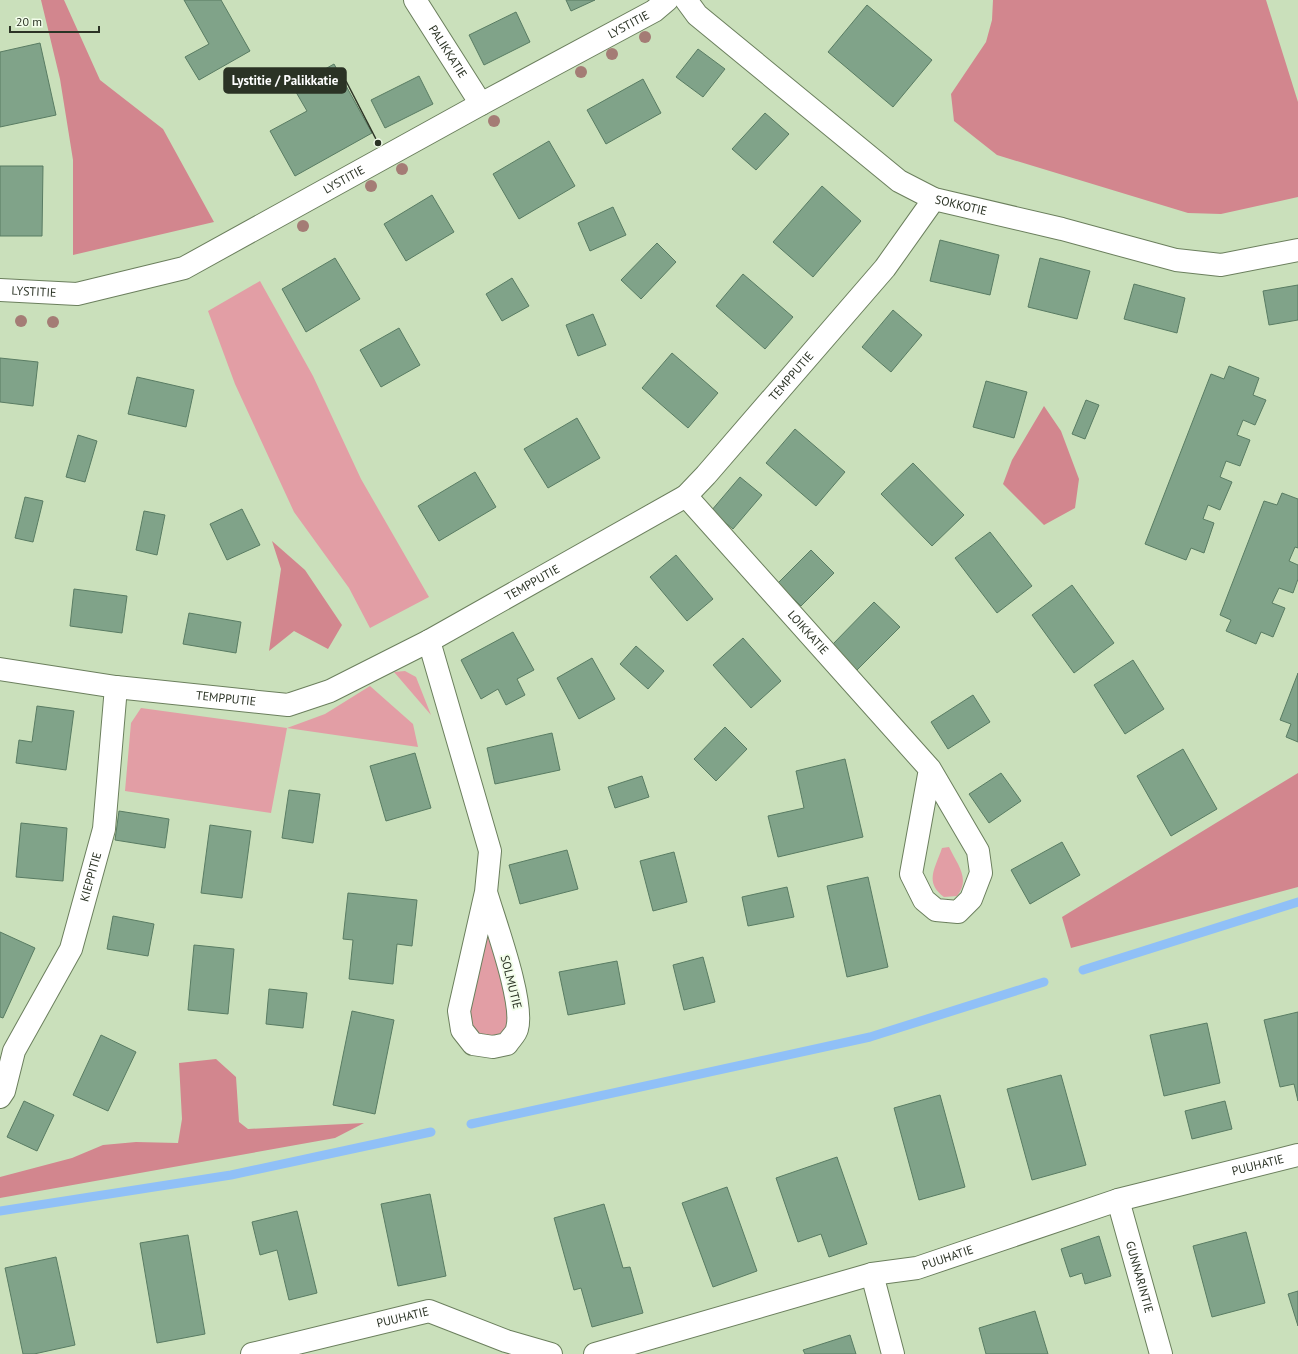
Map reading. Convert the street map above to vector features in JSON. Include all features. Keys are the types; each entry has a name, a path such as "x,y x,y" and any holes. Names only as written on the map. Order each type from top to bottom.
{"street":[{"name":"PALIKKATIE","path":"415,0 481,104"},
{"name":"LYSTITIE","path":"0,290 77,294 184,268 481,104 654,11 667,0"},
{"name":"SOKKOTIE","path":"686,0 698,15 900,181 934,198 1062,229 1176,260 1221,265 1298,250"},
{"name":"TEMPPUTIE","path":"0,669 116,687 288,705 330,691 429,641 686,496 706,475 885,268 934,198"},
{"name":"LOIKKATIE","path":"686,496 930,769 978,851 981,873 971,899 958,912 936,910 924,900 911,874 930,769"},
{"name":"SOLMUTIE","path":"429,641 490,851 486,892 458,1011 462,1030 473,1044 492,1047 507,1044 517,1029 519,1012 512,979 486,892"},
{"name":"KIEPPITIE","path":"0,1097 4,1091 7,1053 71,949 104,829 116,687"},
{"name":"PUUHATIE","path":"594,1354 872,1274 917,1268 1118,1200 1298,1155"},
{"name":"GUNNARINTIE","path":"1118,1200 1161,1354"},
{"path":"872,1274 892,1354"},
{"name":"PUUHATIE","path":"253,1354 429,1311 508,1347 550,1354"}],"shaded area":[{"path":"41,0 64,0 100,80 163,129 214,222 73,255 73,160 60,79"},
{"path":"993,0 1266,0 1298,102 1298,197 1221,214 1188,213 997,155 954,121 951,94 986,42 992,20"},
{"path":"260,281 313,376 361,479 429,597 370,628 349,588 294,512 235,384 208,311"},
{"path":"1044,406 1061,431 1079,479 1075,508 1044,525 1003,484 1012,460"},
{"path":"272,541 305,570 342,625 328,649 294,631 269,651 281,569"},
{"path":"405,671 416,677 431,715 394,672"},
{"path":"370,686 413,724 418,747 287,728 325,714"},
{"path":"141,708 287,728 271,813 125,791 131,723"},
{"path":"1298,773 1298,887 1071,948 1062,917"},
{"path":"949,847 959,865 963,878 963,884 957,896 944,897 934,886 933,875 942,848"},
{"path":"485,919 512,1005 510,1029 493,1036 479,1035 467,1029"},
{"path":"216,1059 236,1077 239,1122 248,1129 364,1123 335,1138 0,1198 0,1177 72,1158 103,1145 136,1142 178,1143 182,1119 179,1063"}],"building":[{"path":"184,0 221,0 250,51 199,80 185,57 209,44"},
{"path":"566,0 595,0 571,11"},
{"path":"867,5 932,60 893,107 828,52"},
{"path":"516,12 530,42 484,65 469,35"},
{"path":"40,43 56,115 0,127 0,52"},
{"path":"698,49 725,69 703,97 676,77"},
{"path":"334,64 372,133 295,176 270,131 307,111 293,87"},
{"path":"419,76 433,104 385,128 371,100"},
{"path":"643,79 661,113 606,144 587,110"},
{"path":"765,113 789,134 756,170 732,149"},
{"path":"549,141 575,186 519,219 493,174"},
{"path":"0,166 43,166 42,236 0,236"},
{"path":"822,186 861,221 813,277 773,242"},
{"path":"432,195 454,232 406,261 384,224"},
{"path":"613,207 626,235 590,251 578,223"},
{"path":"940,240 999,255 990,295 930,281"},
{"path":"657,243 676,262 641,299 621,280"},
{"path":"335,258 360,299 306,332 282,289"},
{"path":"1040,258 1090,271 1077,319 1028,307"},
{"path":"743,274 793,317 765,349 716,306"},
{"path":"512,278 529,306 502,321 486,294"},
{"path":"1134,284 1185,298 1177,333 1124,319"},
{"path":"1298,285 1298,320 1269,325 1263,291"},
{"path":"893,310 922,335 891,372 862,347"},
{"path":"593,314 606,345 578,356 566,325"},
{"path":"399,328 420,365 381,387 360,350"},
{"path":"672,353 718,393 688,428 642,388"},
{"path":"0,358 38,362 33,406 0,402"},
{"path":"1229,366 1259,378 1253,395 1266,400 1255,425 1243,420 1237,435 1250,440 1240,466 1226,461 1220,477 1232,482 1220,510 1208,505 1203,519 1214,523 1204,553 1191,548 1186,560 1145,544 1211,374 1224,379"},
{"path":"137,377 194,390 186,427 128,414"},
{"path":"986,381 1027,392 1014,438 973,427"},
{"path":"1086,400 1099,405 1085,439 1072,434"},
{"path":"577,418 600,458 548,488 524,449"},
{"path":"795,429 845,472 816,506 766,463"},
{"path":"78,435 97,441 85,482 66,477"},
{"path":"913,463 964,515 932,546 881,494"},
{"path":"475,472 496,507 439,541 418,506"},
{"path":"740,477 762,495 733,529 711,511"},
{"path":"1282,493 1298,499 1298,548 1295,547 1289,561 1298,565 1298,579 1293,593 1279,588 1272,603 1285,608 1273,637 1261,632 1256,644 1226,631 1231,620 1220,615 1264,501 1277,505"},
{"path":"25,497 43,501 33,542 15,538"},
{"path":"242,509 260,545 227,560 210,524"},
{"path":"144,511 165,515 157,555 136,550"},
{"path":"990,532 1032,586 997,613 955,558"},
{"path":"811,550 834,573 801,606 778,583"},
{"path":"676,555 713,599 687,621 650,577"},
{"path":"1072,585 1114,643 1074,673 1032,615"},
{"path":"74,589 127,596 122,633 70,626"},
{"path":"874,602 900,627 857,670 832,645"},
{"path":"189,613 241,622 236,653 183,644"},
{"path":"513,632 534,670 517,679 525,695 506,705 498,689 481,699 461,660"},
{"path":"743,638 781,681 751,708 713,665"},
{"path":"636,646 664,671 648,689 620,664"},
{"path":"592,658 615,699 579,719 557,678"},
{"path":"1133,660 1164,709 1125,734 1094,685"},
{"path":"1298,673 1298,742 1286,737 1291,724 1280,720"},
{"path":"973,695 990,722 948,749 931,722"},
{"path":"37,706 74,711 66,770 16,763 19,740 32,742"},
{"path":"725,727 747,749 716,781 694,759"},
{"path":"552,733 560,770 495,784 487,748"},
{"path":"1183,749 1217,809 1171,836 1137,776"},
{"path":"415,753 431,808 386,821 370,766"},
{"path":"845,759 863,837 778,857 768,816 804,808 796,771"},
{"path":"1001,773 1021,801 989,823 969,794"},
{"path":"642,776 649,797 615,808 608,787"},
{"path":"289,790 320,794 313,843 282,838"},
{"path":"119,811 169,819 165,848 115,840"},
{"path":"21,823 67,828 63,881 16,877"},
{"path":"210,825 251,831 242,898 201,893"},
{"path":"1062,842 1080,875 1030,904 1011,870"},
{"path":"567,850 578,889 520,904 509,865"},
{"path":"674,852 687,902 653,911 640,861"},
{"path":"868,877 888,967 847,977 827,886"},
{"path":"787,887 794,917 748,926 742,897"},
{"path":"348,893 417,900 412,946 397,944 393,984 349,979 353,940 343,939"},
{"path":"113,916 154,924 148,956 107,949"},
{"path":"0,932 35,948 3,1018 0,1017"},
{"path":"194,945 234,949 228,1014 188,1010"},
{"path":"703,957 715,1002 684,1010 673,965"},
{"path":"617,961 625,1004 568,1015 559,972"},
{"path":"269,989 307,993 303,1028 266,1024"},
{"path":"352,1011 394,1020 375,1114 333,1105"},
{"path":"1298,1012 1298,1101 1294,1084 1280,1087 1264,1020"},
{"path":"1207,1023 1220,1083 1164,1096 1150,1035"},
{"path":"101,1035 136,1052 108,1111 73,1095"},
{"path":"1061,1075 1086,1165 1032,1180 1007,1089"},
{"path":"940,1095 965,1187 919,1200 894,1108"},
{"path":"24,1101 54,1115 37,1151 7,1137"},
{"path":"1225,1101 1232,1129 1192,1139 1185,1111"},
{"path":"837,1157 867,1244 829,1257 821,1234 798,1242 776,1178"},
{"path":"727,1187 757,1271 713,1287 682,1203"},
{"path":"430,1194 446,1276 398,1286 381,1204"},
{"path":"604,1204 623,1268 630,1267 643,1313 592,1327 581,1288 574,1290 554,1218"},
{"path":"297,1211 317,1293 289,1300 277,1250 260,1255 252,1222"},
{"path":"1246,1232 1265,1303 1212,1317 1193,1246"},
{"path":"188,1235 205,1334 157,1343 140,1243"},
{"path":"1099,1236 1111,1276 1085,1284 1082,1273 1070,1277 1061,1249"},
{"path":"56,1257 75,1345 34,1354 23,1354 5,1268"},
{"path":"1298,1291 1298,1326 1288,1294"},
{"path":"1035,1311 1048,1354 986,1354 979,1328"},
{"path":"850,1335 856,1354 805,1354 803,1350"}],"waterway":[{"path":"1083,970 1298,902"},
{"path":"471,1124 870,1037 1044,982"},
{"path":"0,1211 231,1175 431,1132"}],"place":[{"name":"Lystitie / Palikkatie","path":"378,143"}]}
